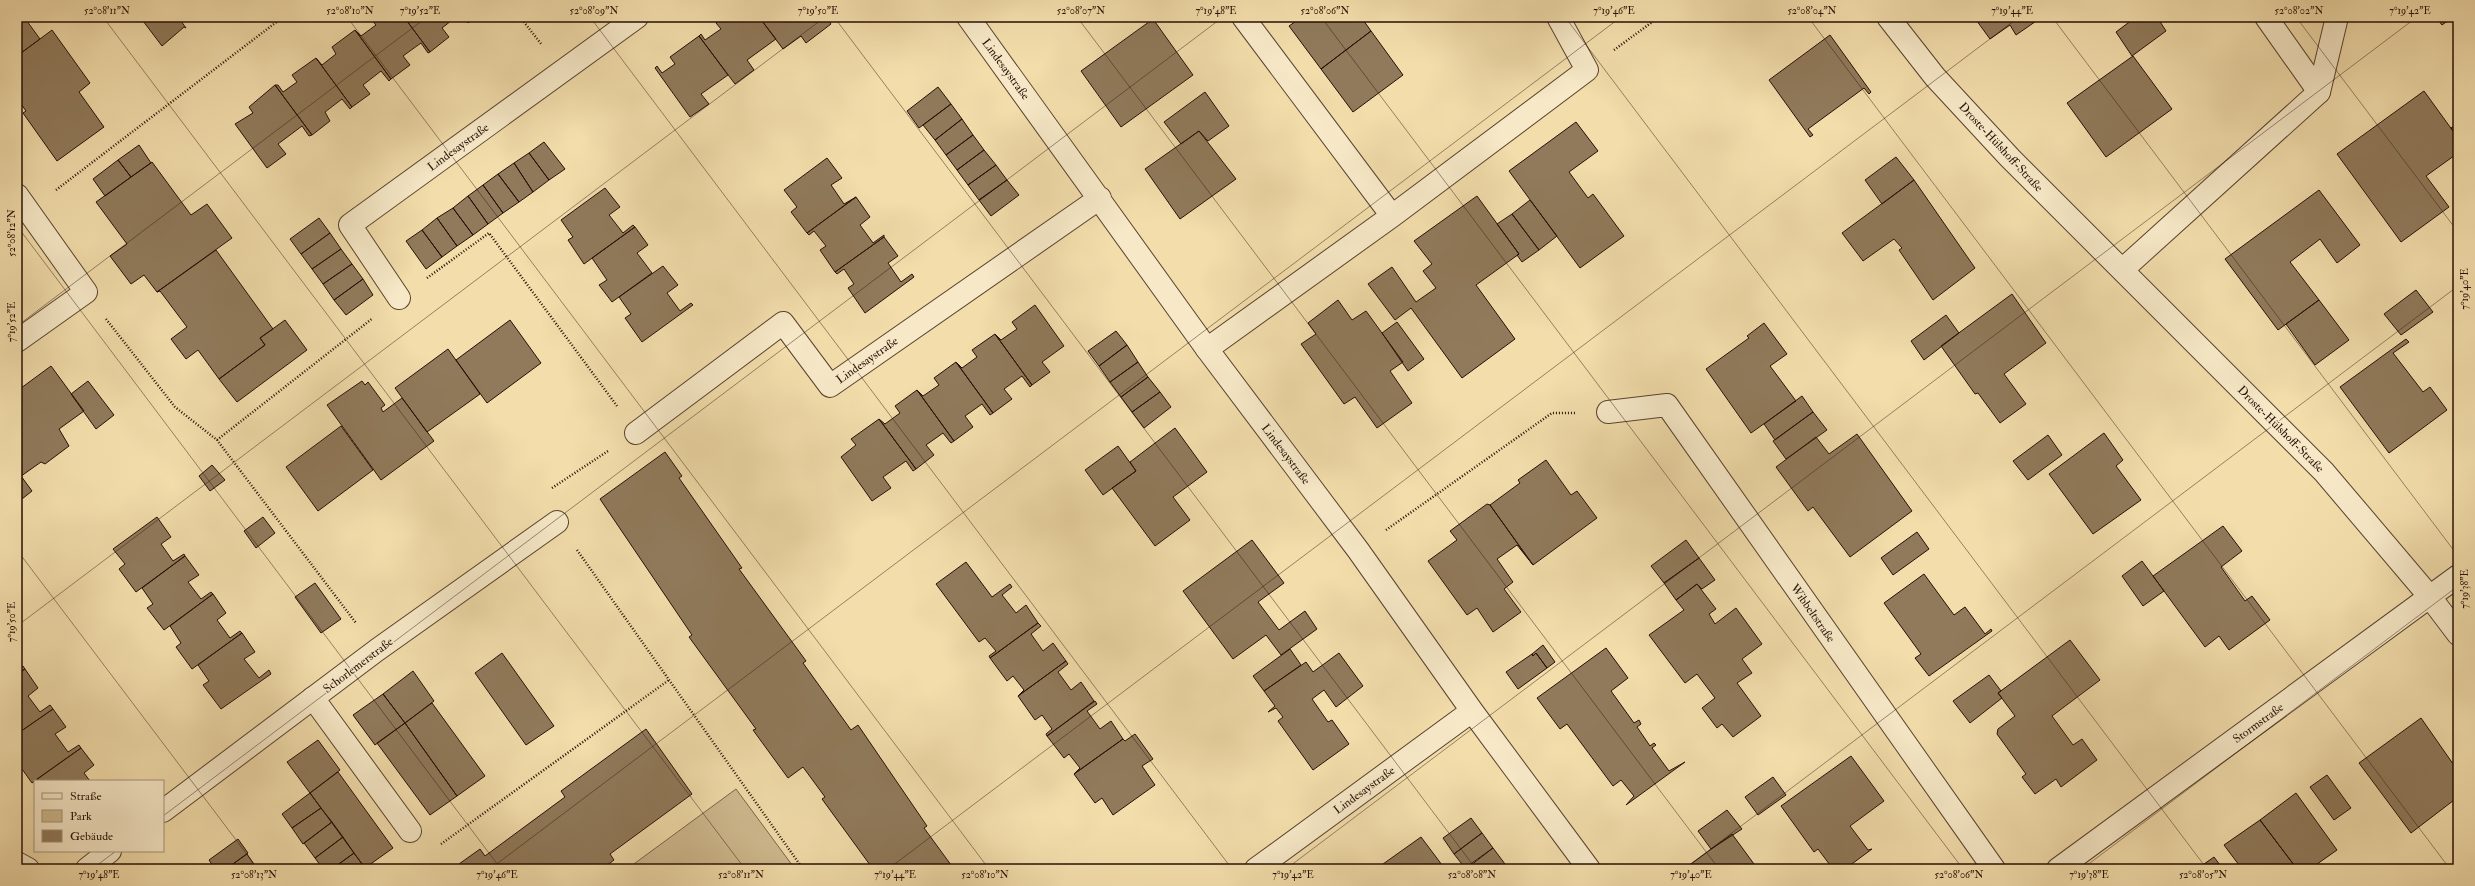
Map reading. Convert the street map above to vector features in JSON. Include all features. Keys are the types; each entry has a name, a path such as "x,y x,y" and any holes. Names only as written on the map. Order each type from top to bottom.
{"street":[{"name":"Lindesaystraße","path":"399,298 350,225 637,17"},
{"name":"Lindesaystraße","path":"968,17 1208,349 1358,550 1472,711 1589,869"},
{"path":"1243,17 1392,216"},
{"path":"1208,349 1392,216 1587,70 1558,17"},
{"name":"Droste-Hülshoff-Straße","path":"1888,17 1935,77 2005,153 2324,472 2430,597 2458,634"},
{"path":"2266,17 2319,92"},
{"path":"2122,270 2319,92 2337,17"},
{"name":"Lindesaystraße","path":"636,433 783,323 830,386 1100,198"},
{"path":"17,341 86,292 23,203"},
{"name":"Wibbeltstraße","path":"1608,412 1667,405 1994,869"},
{"name":"Schorlemerstraße","path":"164,810 377,650 557,522"},
{"name":"Stormstraße","path":"2058,869 2458,576"},
{"path":"313,698 410,831"},
{"name":"Lindesaystraße","path":"1256,869 1472,711"},
{"path":"87,869 109,852"},
{"path":"17,863 28,869"}],"path":[{"path":"23,203 282,17"},
{"path":"1587,70 1659,17"},
{"path":"217,440 399,298 489,234 636,433 541,496 557,522 803,869"},
{"path":"86,292 175,406 217,440 377,650"},
{"path":"1358,550 1552,413 1608,412"},
{"path":"440,845 669,680"},
{"path":"407,869 417,862"}],"green space":[{"path":"736,789 795,869 627,869"}],"building":[{"path":"17,17 24,17 40,39 17,56"},
{"path":"140,17 178,17 186,28 184,27 162,46"},
{"path":"374,17 404,17 430,52 428,53 421,43 403,56 410,65 391,79 355,30 361,36 376,25 371,19"},
{"path":"404,17 456,17 442,28 449,37 430,52"},
{"path":"463,17 475,17 468,23"},
{"path":"723,17 759,17 776,39 747,60 754,70 735,84 699,36 701,34 705,40 721,29 716,23"},
{"path":"759,17 826,17 831,24 806,43 801,36 783,49"},
{"path":"1302,17 1361,17 1371,31 1321,69 1289,26"},
{"path":"1974,17 2042,17 2016,35 2010,25 1990,39"},
{"path":"2136,17 2157,17 2166,31 2132,56 2116,32"},
{"path":"2436,17 2453,17 2442,25"},
{"path":"1153,19 1193,75 1121,127 1081,71"},
{"path":"52,30 90,83 79,92 104,127 57,161 23,113 26,111 17,98 17,56"},
{"path":"355,30 391,79 389,81 381,71 363,85 370,94 352,107 316,58 322,65 336,54 332,47"},
{"path":"1371,31 1403,75 1353,112 1321,69"},
{"path":"1830,35 1871,92 1869,94 1864,88 1808,129 1813,135 1810,137 1769,80"},
{"path":"699,36 728,75 701,94 709,104 690,117 655,68 657,66 662,73 675,64 670,57"},
{"path":"2133,56 2172,109 2106,157 2067,103"},
{"path":"316,58 352,107 350,109 342,99 325,112 330,121 312,135 275,85 278,85 283,92 297,82 292,75"},
{"path":"275,85 312,135 309,136 302,126 278,144 286,154 267,168 235,124 253,113 249,107"},
{"path":"938,87 951,104 919,128 907,111"},
{"path":"2424,91 2458,138 2458,153 2426,176 2449,207 2401,242 2337,154"},
{"path":"1205,92 1229,126 1208,141 1199,131 1181,144 1164,122"},
{"path":"951,104 962,119 935,140 923,125"},
{"path":"962,119 973,135 946,155 935,140"},
{"path":"1576,122 1598,151 1569,172 1588,198 1593,194 1624,236 1580,268 1509,171"},
{"path":"2458,123 2458,138 2451,128"},
{"path":"1199,131 1236,179 1180,219 1145,169"},
{"path":"973,135 984,150 957,170 946,155"},
{"path":"544,142 565,169 549,180 529,153"},
{"path":"139,145 151,163 131,177 118,160"},
{"path":"984,150 996,165 968,185 957,170"},
{"path":"529,153 549,180 533,192 514,163"},
{"path":"1896,157 1914,180 1882,204 1865,180"},
{"path":"827,158 842,178 831,185 844,204 856,197 807,233 791,212 797,207 784,190"},
{"path":"118,160 131,177 105,196 93,179"},
{"path":"152,162 191,215 207,204 232,238 157,292 144,275 131,284 110,256 127,244 96,202"},
{"path":"514,163 533,192 519,202 498,174"},
{"path":"996,165 1007,180 979,200 968,185"},
{"path":"498,174 519,202 503,213 483,185"},
{"path":"1007,180 1019,195 991,216 979,200"},
{"path":"1914,180 1975,268 1933,300 1899,250 1902,248 1894,239 1863,261 1842,233"},
{"path":"483,185 503,213 488,224 468,196"},
{"path":"605,188 620,207 609,215 623,233 633,225 635,227 584,264 568,240 573,237 561,220"},
{"path":"2319,190 2360,245 2337,263 2320,239 2290,262 2319,300 2278,330 2225,259"},
{"path":"468,196 488,224 473,235 453,208"},
{"path":"1477,196 1519,254 1476,285 1515,339 1462,378 1411,308 1395,320 1368,284 1392,267 1416,302 1436,288 1423,271 1432,264 1414,241"},
{"path":"856,197 870,217 860,225 873,243 884,235 884,237 835,272 820,250 826,246 814,231 809,235 807,233"},
{"path":"1530,200 1557,236 1539,250 1512,214"},
{"path":"453,208 473,235 457,246 437,218"},
{"path":"1512,214 1539,250 1522,262 1517,255 1519,254 1497,224"},
{"path":"319,218 330,233 301,254 290,239"},
{"path":"437,218 457,246 442,257 422,230"},
{"path":"635,227 648,245 637,253 652,273 612,302 599,285 607,280 592,258"},
{"path":"422,230 442,257 426,269 406,241"},
{"path":"330,233 341,249 312,269 301,254"},
{"path":"884,237 898,256 888,263 901,282 912,274 914,277 865,313 848,288 854,284 844,269 837,274 835,272"},
{"path":"341,249 352,264 323,284 312,269"},
{"path":"216,250 273,329 260,338 265,345 219,379 198,350 186,359 171,339 187,327 160,291 157,292"},
{"path":"352,264 363,279 334,300 323,284"},
{"path":"663,266 678,285 667,293 680,311 691,303 693,305 642,342 625,318 631,314 619,297"},
{"path":"363,279 373,295 346,315 334,300"},
{"path":"2416,290 2433,312 2401,335 2384,314"},
{"path":"2012,294 2046,343 2004,374 2026,404 2000,423 1978,393 1975,394 1941,346"},
{"path":"1338,300 1352,320 1366,311 1403,362 1390,371 1412,403 1377,428 1355,397 1344,404 1301,344 1316,334 1308,323"},
{"path":"2319,300 2349,340 2315,365 2286,324"},
{"path":"1035,305 1064,346 1042,362 1050,372 1032,385 995,334 1001,340 1017,329 1012,322"},
{"path":"1946,315 1959,333 1924,360 1911,341"},
{"path":"285,320 307,350 237,402 219,379 265,345 260,338"},
{"path":"510,320 541,363 487,403 456,360"},
{"path":"1397,322 1424,359 1408,371 1382,333"},
{"path":"1764,323 1787,354 1770,366 1796,401 1751,433 1706,369 1749,338 1747,336"},
{"path":"1116,331 1127,345 1099,366 1088,351"},
{"path":"995,334 1032,385 1030,387 1022,376 1004,389 1012,399 993,413 956,362 962,368 977,357 972,350"},
{"path":"2406,339 2409,342 2393,353 2423,392 2430,387 2447,410 2389,453 2340,387"},
{"path":"1127,345 1138,362 1110,382 1099,366"},
{"path":"448,349 480,394 427,432 395,388"},
{"path":"956,362 993,413 990,415 982,404 965,416 973,427 954,441 917,390 923,396 939,385 934,378"},
{"path":"1138,362 1148,377 1121,397 1110,382"},
{"path":"51,366 84,411 59,429 69,446 45,464 41,462 17,479 17,391"},
{"path":"1148,377 1160,392 1132,412 1121,397"},
{"path":"88,381 114,415 96,429 71,394"},
{"path":"362,381 365,385 368,382 385,405 381,408 383,412 402,398 434,441 381,480 327,405"},
{"path":"917,390 954,441 951,443 943,433 926,445 934,455 916,469 879,419 885,424 900,413 895,406"},
{"path":"1160,392 1171,407 1144,428 1132,412"},
{"path":"1802,396 1813,412 1775,440 1764,424"},
{"path":"1813,412 1827,430 1786,459 1773,441"},
{"path":"879,419 916,469 913,471 906,461 883,477 891,488 872,501 841,457 856,445 851,439"},
{"path":"341,426 373,470 318,511 286,467"},
{"path":"1175,428 1207,472 1173,497 1190,520 1155,546 1112,488 1136,471 1130,462"},
{"path":"2104,433 2123,460 2116,466 2141,500 2093,534 2049,474"},
{"path":"1857,434 1912,511 1850,557 1813,507 1808,511 1776,467 1816,437 1829,454"},
{"path":"2048,435 2062,455 2028,480 2013,461"},
{"path":"1118,446 1136,471 1103,495 1085,470"},
{"path":"665,452 682,476 679,478 742,568 739,569 806,661 803,663 851,730 858,725 927,826 924,828 954,869 873,869 822,799 825,797 803,767 788,778 753,730 756,729 689,637 692,635 600,499"},
{"path":"1546,460 1571,495 1577,491 1597,518 1533,565 1490,505 1520,483 1518,480"},
{"path":"212,465 225,480 210,491 199,476"},
{"path":"21,476 32,491 17,503 17,479"},
{"path":"1487,504 1490,505 1533,565 1517,545 1497,559 1513,582 1504,589 1521,612 1493,632 1477,608 1467,615 1428,561 1457,540 1450,531"},
{"path":"157,517 171,537 161,544 173,561 184,554 185,556 136,592 119,569 125,564 113,549"},
{"path":"263,517 275,533 256,548 244,531"},
{"path":"2223,526 2242,551 2221,567 2245,601 2252,596 2270,620 2229,650 2219,636 2205,647 2153,576"},
{"path":"1917,532 1929,549 1893,575 1881,558"},
{"path":"1252,540 1284,583 1258,602 1279,630 1305,611 1317,629 1281,655 1266,635 1233,659 1183,591"},
{"path":"1686,540 1699,558 1664,583 1651,566"},
{"path":"185,556 199,575 188,582 201,599 211,592 213,594 164,630 147,608 153,604 142,588"},
{"path":"1699,558 1715,580 1702,589 1697,584 1676,600 1664,583"},
{"path":"2142,561 2164,591 2143,606 2122,576"},
{"path":"966,562 992,597 1010,584 1012,587 1002,595 1016,613 1026,605 1038,623 990,658 989,656 996,651 985,638 979,642 936,584"},
{"path":"1924,574 1954,615 1965,607 1985,634 1991,629 1992,631 1929,676 1915,658 1921,654 1884,603"},
{"path":"315,583 341,619 321,633 295,597"},
{"path":"1697,584 1716,609 1709,614 1715,624 1736,608 1762,644 1742,659 1752,673 1737,683 1761,716 1733,737 1722,724 1717,728 1702,708 1715,698 1697,674 1685,683 1649,635 1684,610 1676,600"},
{"path":"213,594 226,613 217,620 230,638 240,631 242,633 192,669 176,647 181,643 170,626"},
{"path":"1038,623 1041,626 1031,634 1043,651 1053,643 1066,661 1018,696 1024,690 1013,676 1007,681 990,658"},
{"path":"242,633 255,652 244,659 259,678 269,670 271,674 221,709 203,685 209,681 198,665"},
{"path":"2070,640 2100,680 2052,716 2073,745 2082,739 2097,760 2061,787 2056,779 2035,794 2022,777 2026,774 1997,734 1998,729 2015,716 1998,693"},
{"path":"1543,645 1555,662 1547,668 1536,653 1533,656 1532,654"},
{"path":"1606,648 1628,678 1611,691 1634,723 1639,720 1641,724 1637,727 1650,746 1654,743 1656,745 1652,748 1669,771 1685,762 1626,805 1634,796 1621,780 1613,786 1567,724 1560,729 1537,698"},
{"path":"1290,649 1301,665 1264,691 1253,676"},
{"path":"502,653 554,726 526,745 475,673"},
{"path":"1339,653 1363,686 1336,707 1324,690 1312,699 1328,722 1332,720 1349,744 1313,770 1278,721 1283,717 1276,708 1268,712 1275,706 1264,691 1306,662 1313,672"},
{"path":"1536,653 1547,668 1518,689 1506,672 1532,654 1533,656"},
{"path":"1066,661 1068,664 1058,672 1071,690 1081,682 1094,701 1047,736 1046,734 1052,729 1042,715 1035,720 1018,696"},
{"path":"23,666 25,669 17,674 17,670"},
{"path":"25,669 38,688 28,696 40,712 50,705 53,709 17,734 17,674"},
{"path":"413,671 434,701 405,723 383,694"},
{"path":"1989,675 2001,691 1998,693 2002,698 1970,723 1953,701"},
{"path":"383,694 405,723 375,745 353,715"},
{"path":"1095,701 1097,704 1087,711 1100,729 1111,721 1123,739 1074,774 1080,768 1069,754 1064,758 1047,736"},
{"path":"432,703 485,776 457,796 405,723"},
{"path":"53,709 66,727 55,734 68,752 79,745 81,748 36,780 34,780 32,783 17,762 17,757 20,755 17,750 17,734"},
{"path":"2421,718 2458,771 2458,797 2411,833 2359,763"},
{"path":"405,723 457,796 430,815 377,743"},
{"path":"646,729 692,794 610,854 614,860 602,869 452,869 480,849 485,856 565,797 561,791"},
{"path":"1135,734 1153,759 1142,766 1155,785 1113,815 1102,798 1095,803 1074,774 1123,739 1125,741"},
{"path":"318,740 340,770 310,793 287,762"},
{"path":"81,748 94,765 84,773 89,780 37,779"},
{"path":"1851,756 1884,801 1850,826 1868,850 1872,849 1845,869 1833,869 1818,849 1814,852 1781,806"},
{"path":"338,772 393,848 365,868 310,793"},
{"path":"2327,775 2351,808 2334,820 2310,787"},
{"path":"1773,777 1786,795 1758,815 1745,797"},
{"path":"310,793 321,808 292,828 282,814"},
{"path":"2296,793 2337,850 2310,869 2297,869 2260,820"},
{"path":"321,808 332,822 303,844 292,828"},
{"path":"1727,810 1742,829 1711,849 1698,831"},
{"path":"1471,818 1482,833 1454,854 1443,838"},
{"path":"2260,820 2297,869 2242,869 2224,845"},
{"path":"332,822 343,837 315,858 304,843"},
{"path":"1482,833 1493,848 1465,868 1454,854"},
{"path":"1732,834 1754,864 1748,869 1684,869"},
{"path":"343,837 354,853 332,869 323,869 315,858"},
{"path":"1421,837 1445,869 1376,869"},
{"path":"238,839 248,853 226,869 215,869 209,860"},
{"path":"1493,848 1505,864 1497,869 1466,869"},
{"path":"354,853 365,868 332,869"},
{"path":"247,854 257,869 226,869"},
{"path":"2214,857 2223,869 2197,869"},
{"path":"1505,864 1509,869 1497,869"}]}
